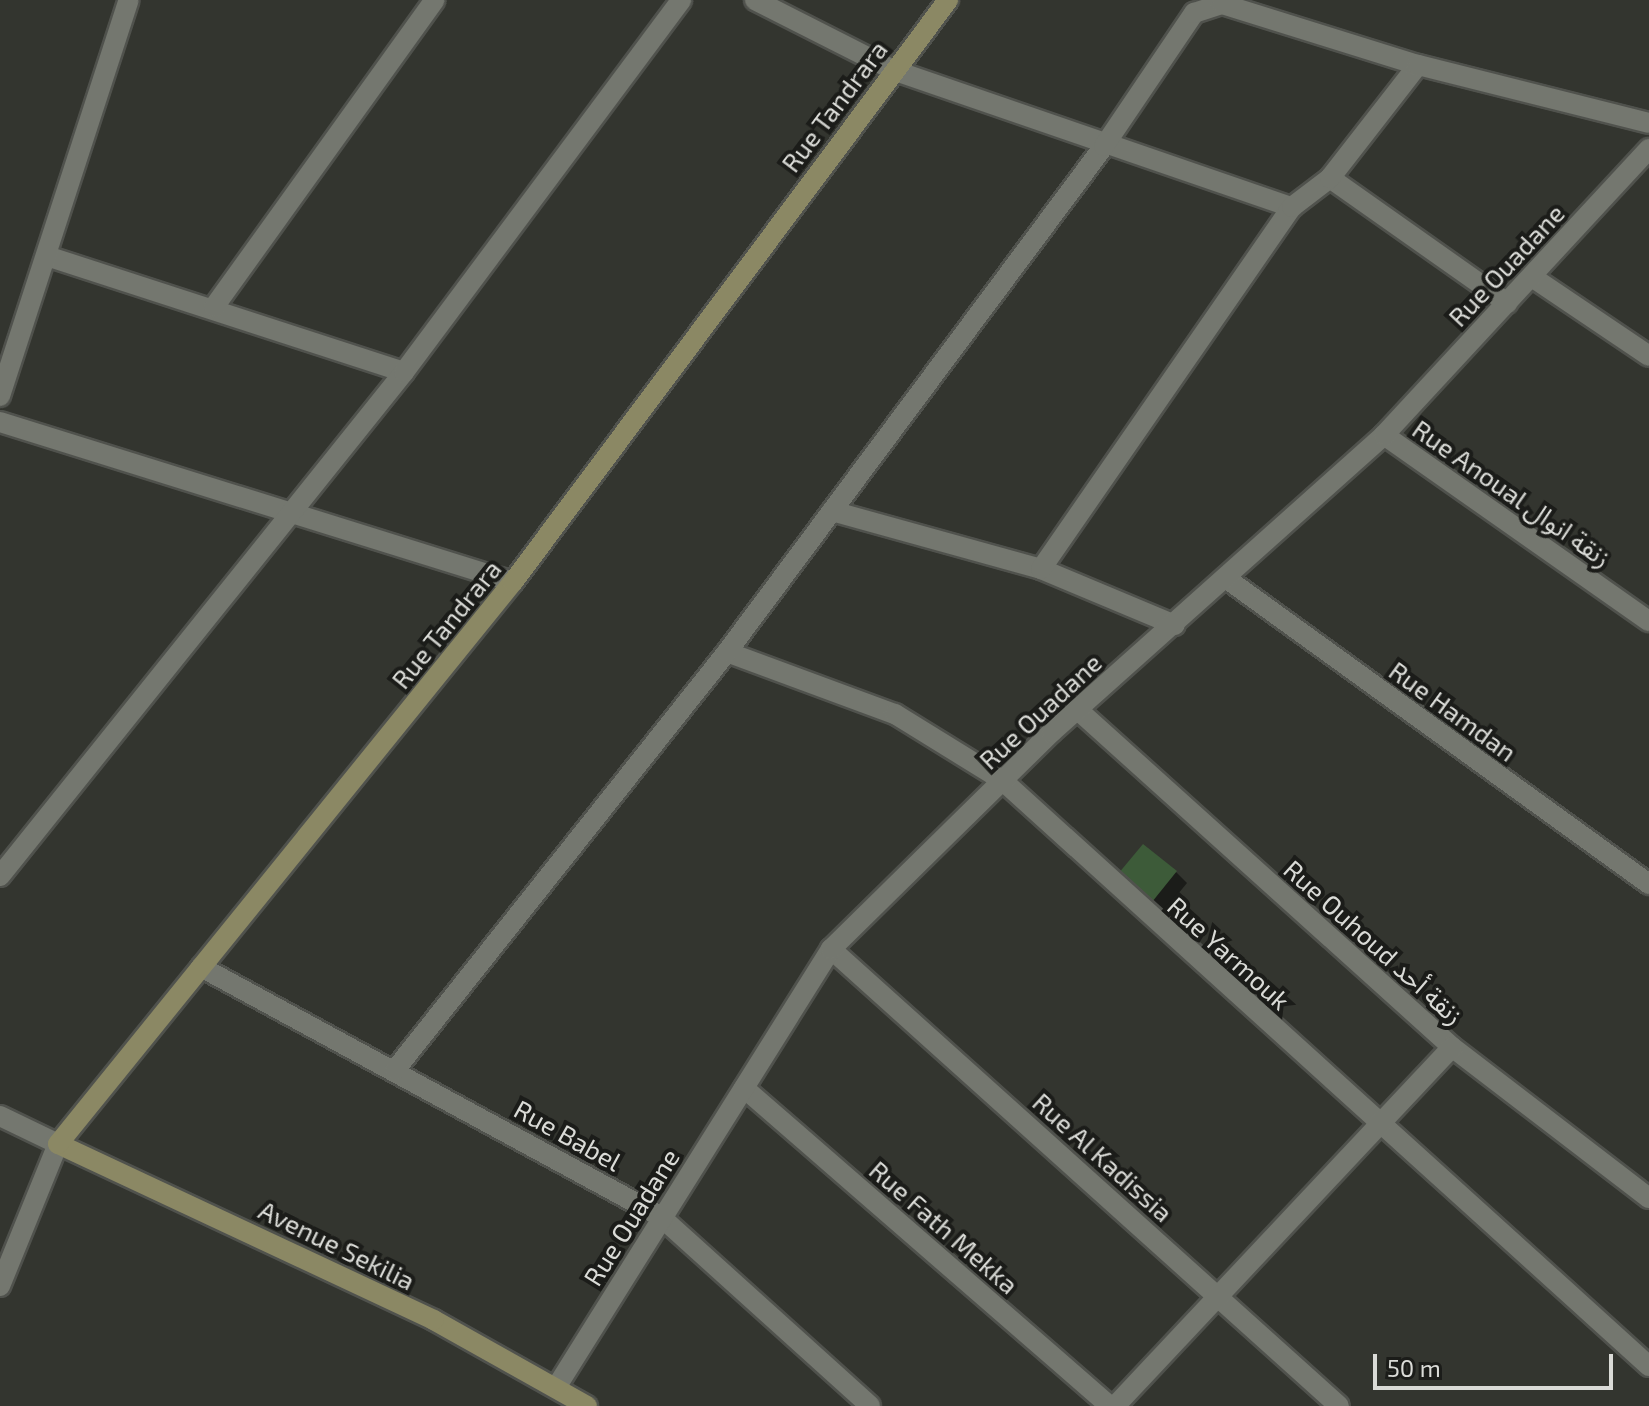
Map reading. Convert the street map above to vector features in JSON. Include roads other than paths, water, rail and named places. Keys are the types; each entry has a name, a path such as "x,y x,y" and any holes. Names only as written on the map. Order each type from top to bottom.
{"main road":[{"name":"Rue Tandrara","path":"58,1144 513,582 948,0"},
{"name":"Avenue Sekilia","path":"58,1144 434,1320 557,1386 587,1406"}],"street":[{"path":"0,396 129,0"},
{"path":"214,307 435,0"},
{"path":"0,876 404,372 681,0"},
{"path":"755,0 893,70 1104,146 1292,207"},
{"path":"395,1070 727,652 1104,146 1194,13 1207,5 1222,4 1418,65 1649,123"},
{"path":"1041,569 1292,207 1330,178 1418,65"},
{"name":"Rue Ouadane","path":"557,1386 660,1216 831,949 1002,780 1384,435 1649,149"},
{"path":"1330,178 1507,303"},
{"path":"47,256 214,307 404,372"},
{"path":"1532,277 1649,356"},
{"path":"0,422 513,582"},
{"name":"Rue Anoual زنقة انوال","path":"1384,435 1649,621"},
{"path":"832,511 1041,569 1175,625"},
{"name":"Rue Hamdan","path":"1227,579 1649,884"},
{"name":"Rue Yarmouk","path":"727,652 895,714 1002,780 1378,1124 1649,1366"},
{"name":"Rue Ouhoud زنقة أحد","path":"1078,710 1452,1047 1649,1198"},
{"name":"Rue Al Kadissia","path":"831,949 1339,1406"},
{"name":"Rue Babel","path":"201,967 660,1216 870,1406"},
{"path":"1112,1406 1220,1297 1452,1047"},
{"name":"Rue Fath Mekka","path":"744,1088 1112,1406"},
{"path":"0,1116 58,1144"},
{"name":"Rue Tandrara","path":"0,1285 58,1144"}]}
